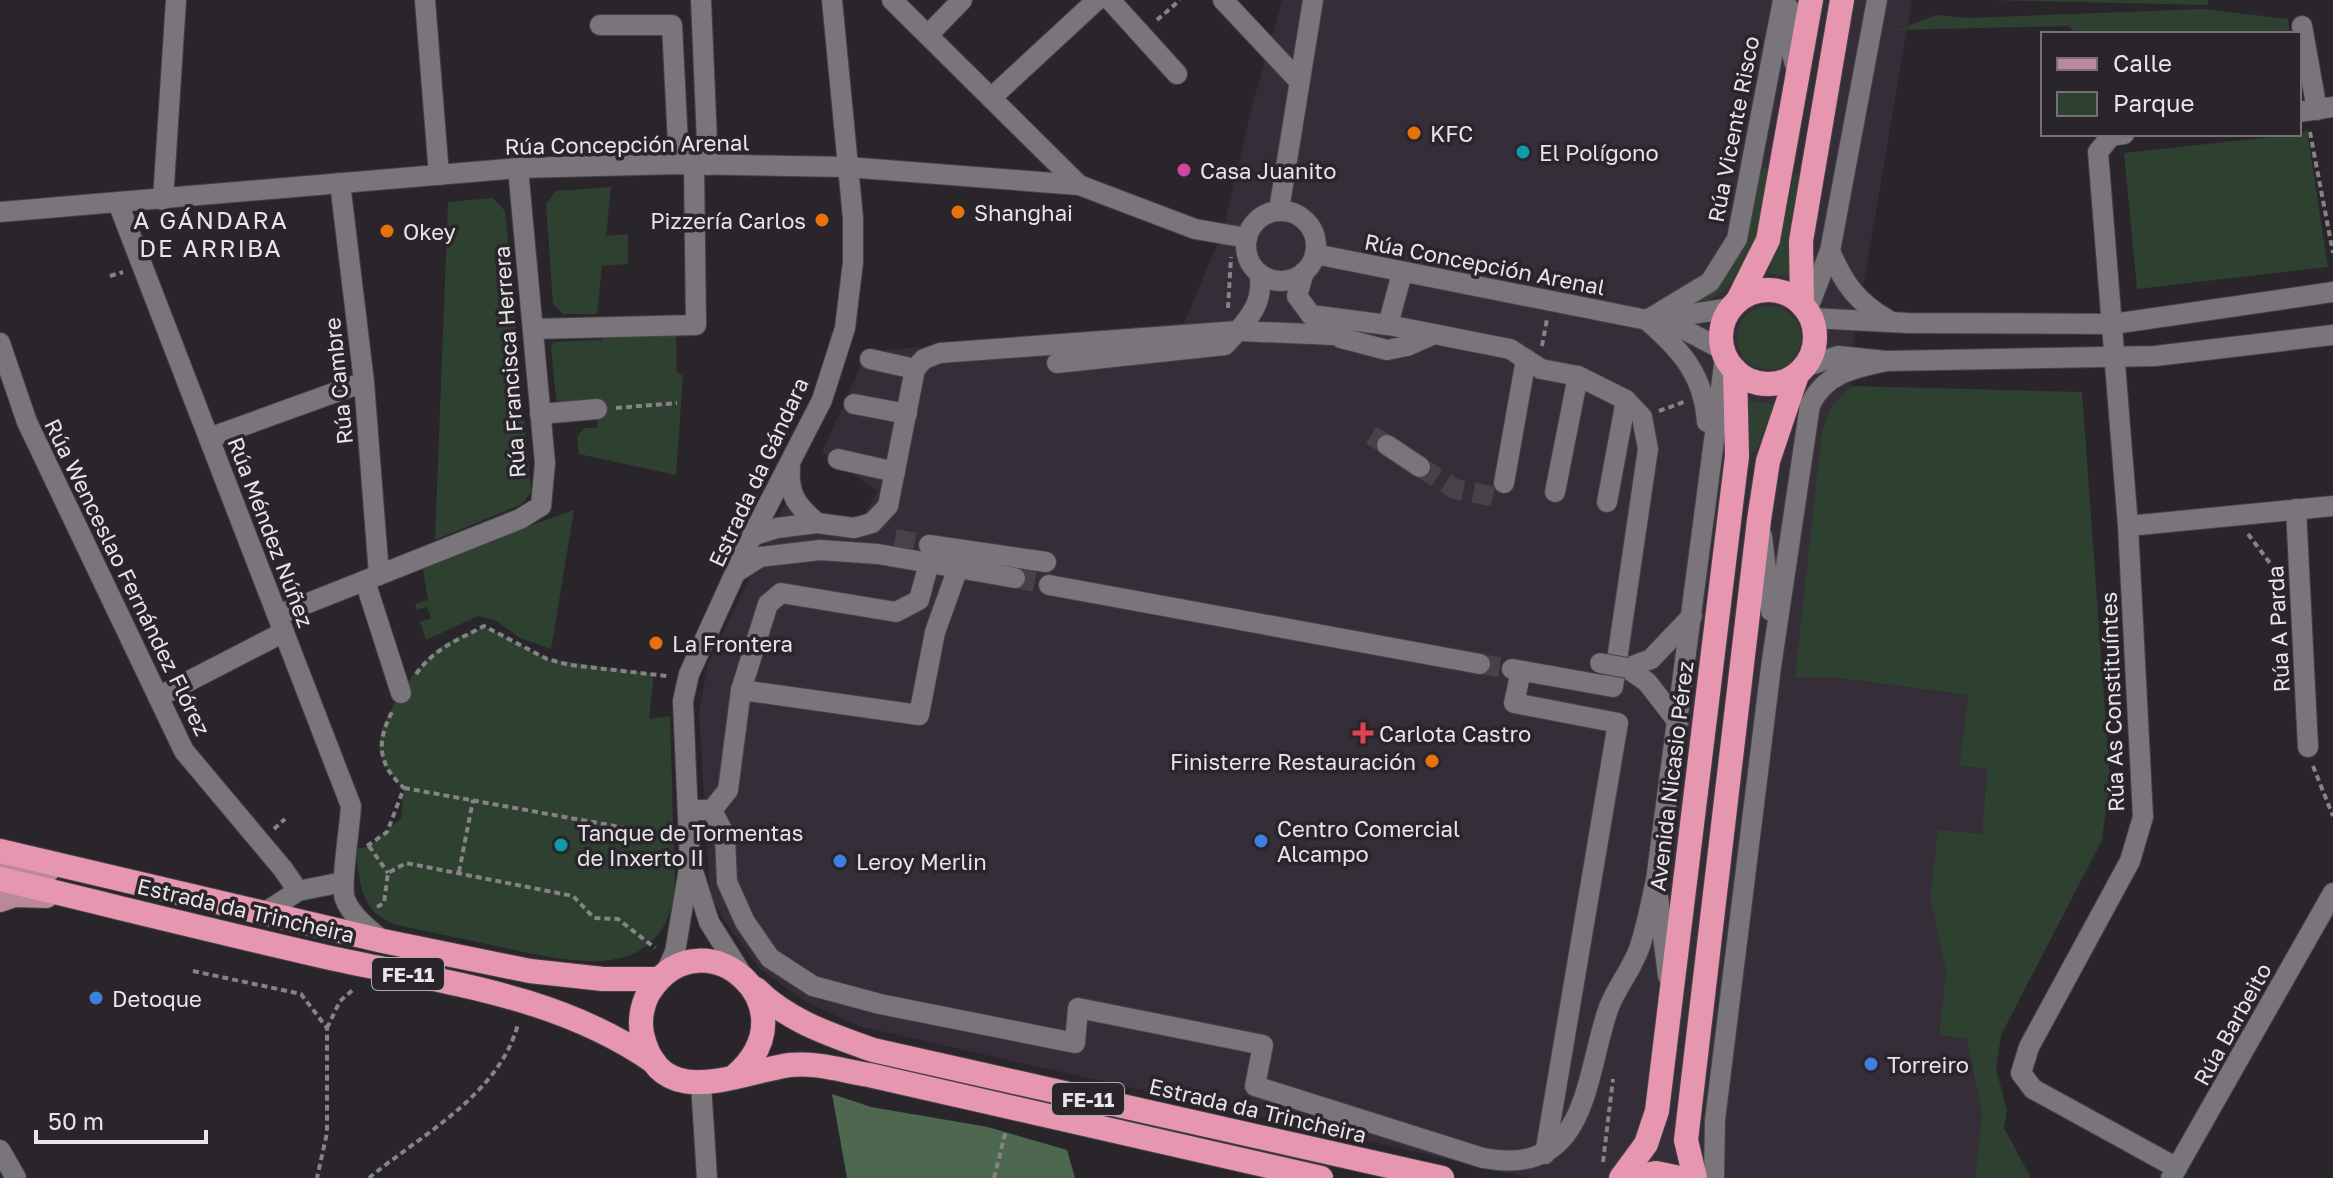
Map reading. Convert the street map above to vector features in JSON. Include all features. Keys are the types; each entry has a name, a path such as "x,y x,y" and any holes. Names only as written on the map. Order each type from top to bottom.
{"highway":[{"path":"1801,371 1772,384 1746,379 1727,359 1721,335 1768,240 1811,0"},
{"path":"1695,1178 1686,1140 1759,520 1768,461 1801,371 1815,344 1807,311 1801,241 1842,0"},
{"path":"1735,304 1750,294 1778,291 1807,311"},
{"name":"Avenida Nicasio Pérez","path":"1621,1178 1646,1144 1657,1111 1737,456 1727,359"},
{"name":"Estrada da Trincheira","path":"0,851 383,941 530,971 603,979 665,971"},
{"name":"Estrada da Trincheira","path":"0,876 149,915 523,999 585,1020 623,1040 656,1063"},
{"name":"FE-11","path":"665,971 685,963 705,960 726,965 746,979"},
{"path":"656,1063 646,1048 641,1011 647,994 665,971"},
{"path":"736,1075 751,1061 761,1042 764,1021 760,1000 746,979"},
{"name":"Estrada da Trincheira","path":"746,979 773,1006 821,1031 873,1050 1442,1178"},
{"name":"FE-11","path":"656,1063 676,1078 701,1084 794,1065 869,1075 1321,1178"},
{"path":"1631,1178 1656,1173 1680,1178"}],"main road":[{"path":"0,876 33,869 85,880 136,884"},
{"path":"0,902 31,896 149,915"}],"street":[{"path":"163,200 176,0"},
{"path":"425,0 439,175"},
{"path":"533,329 696,325 694,165 701,0"},
{"name":"Estrada da Gándara","path":"690,863 683,701 689,674 752,536 822,400 845,328 853,262 853,218 832,0"},
{"path":"892,0 1079,185"},
{"path":"928,35 962,0"},
{"path":"991,98 1097,0"},
{"path":"1110,0 1177,74"},
{"path":"1223,0 1299,81"},
{"path":"1279,210 1313,0"},
{"name":"Rúa Vicente Risco","path":"1647,320 1710,282 1737,239 1783,0"},
{"path":"1789,0 1790,47 1799,76"},
{"path":"1877,0 1830,251 1807,311 1891,322 2113,324 2333,292"},
{"path":"600,25 672,25 694,165"},
{"path":"2302,26 2314,114"},
{"name":"Rúa As Constituíntes","path":"2111,136 2098,152 2128,526 2143,817 2130,861 2029,1047 2021,1073 2033,1089 2174,1173"},
{"path":"1013,182 1028,172 1034,161 1033,139"},
{"name":"Rúa Concepción Arenal","path":"0,212 518,168 694,165 847,167 1079,185 1195,229 1239,238"},
{"name":"Rúa Francisca Herrera","path":"158,697 281,624 372,578 520,519 541,506 545,463 518,168"},
{"name":"Rúa Cambre","path":"340,183 364,382 372,578 401,693"},
{"name":"Rúa Méndez Núñez","path":"118,203 351,806 359,848 343,882"},
{"path":"1310,263 1278,281 1260,274 1239,238 1259,219 1279,210 1300,217 1308,224 1315,243 1310,263 1297,296 1311,315 1334,335"},
{"path":"1830,251 1844,285 1865,306 1891,322"},
{"name":"Rúa Concepción Arenal","path":"1310,263 1402,273 1647,320"},
{"path":"1388,325 1402,273"},
{"path":"1057,363 1225,345 1232,331 1261,296 1260,274"},
{"path":"1647,320 1735,304"},
{"path":"1311,315 1388,325 1534,352"},
{"path":"712,810 725,836 727,882 745,922 770,958 813,986 880,1004 1075,1043 1078,1008 1263,1045 1255,1086 1483,1158 1503,1162 1537,1160 1570,1129 1585,1101 1609,1006 1640,948 1656,880 1692,616 1710,453 1727,359 1685,330 1647,320"},
{"path":"1647,320 1693,367 1704,394 1710,453"},
{"path":"878,554 915,369 924,359 940,353 1232,331 1334,335 1387,350 1407,346 1434,334"},
{"path":"1801,371 1838,356 1886,361 2116,358 2333,335"},
{"name":"Rúa Wenceslao Fernández Flórez","path":"0,343 27,422 184,751 298,891"},
{"path":"1534,352 1541,369 1578,376 1626,400 1642,417 1648,449 1613,687 1516,670 1514,703 1618,723 1545,1154"},
{"path":"1504,483 1534,352"},
{"path":"870,359 915,369"},
{"path":"1714,1178 1715,1120 1771,667 1810,405 1818,389 1842,371 1886,361"},
{"path":"1555,492 1578,376"},
{"path":"209,438 364,382"},
{"path":"1607,502 1626,400"},
{"path":"854,404 907,414"},
{"path":"540,414 597,409"},
{"path":"1387,445 1420,467"},
{"path":"838,459 895,472"},
{"path":"791,463 789,486 796,504 817,523"},
{"path":"752,536 777,528 817,523 854,528 872,523 888,506"},
{"path":"2128,526 2333,506"},
{"name":"Rúa A Parda","path":"2296,509 2308,747"},
{"path":"1759,520 1771,595 1771,667"},
{"path":"878,554 895,539"},
{"path":"738,571 760,557 820,550 1046,562"},
{"path":"929,554 958,568 1015,578"},
{"path":"686,811 712,810 728,790 741,690 768,604 781,593 896,612 919,600 929,554"},
{"path":"741,690 919,715 935,632 958,568"},
{"path":"1049,585 1480,664"},
{"path":"911,604 935,632"},
{"path":"1627,668 1651,659 1692,616"},
{"path":"1600,663 1627,668 1647,682 1678,722"},
{"path":"665,971 690,863"},
{"path":"690,863 709,922 746,979"},
{"path":"1656,880 1670,994"},
{"path":"264,913 298,891 343,882 345,900 356,918 383,941"},
{"name":"Rúa Barbeito","path":"2174,1173 2333,893"},
{"path":"701,1084 707,1178"},
{"path":"0,1150 16,1178"}],"path":[{"path":"1141,35 1180,0"},
{"path":"2314,114 2333,253"},
{"path":"1232,331 1239,238"},
{"path":"110,276 129,270"},
{"path":"1534,352 1546,323"},
{"path":"1649,415 1686,401"},
{"path":"597,409 677,403"},
{"path":"2235,516 2301,604"},
{"path":"688,840 404,788 393,778 379,752 382,730 401,693 430,655 446,642 484,626 518,647 570,665 670,676 689,674"},
{"path":"2308,747 2315,775 2333,816"},
{"path":"388,873 359,848 387,832 404,788"},
{"path":"458,873 473,800"},
{"path":"275,828 285,820"},
{"path":"388,873 406,863 573,896 594,918 618,919 665,971"},
{"path":"372,911 384,903 388,873"},
{"path":"193,971 301,994 327,1028"},
{"path":"317,1178 327,1133 327,1028 340,1001 352,989 365,985"},
{"path":"369,1178 477,1094 515,1037 521,1014"},
{"path":"994,1178 1012,1108"}],"shaded area":[{"path":"1282,0 1912,0 1853,346 1851,386 1832,406 1795,677 1830,677 1968,695 1959,765 1987,767 1982,835 1930,898 1946,972 1939,1035 1967,1039 1982,1116 1975,1178 1531,1178 858,1026 805,1001 759,968 723,918 710,894 699,712 708,664 793,487 832,525 859,524 877,491 822,452 867,352 1184,323 1223,231 1252,106"}],"green space":[{"path":"1988,0 2208,0 2208,5"},
{"path":"2203,9 2288,19 2290,32 2075,32 2069,26 1897,30 1936,15 1969,18"},
{"path":"2307,130 2328,267 2137,289 2124,153 2301,136"},
{"path":"1758,167 1771,169 1762,214 1748,257 1723,291 1704,302 1681,309 1707,290"},
{"path":"1794,173 1803,175 1794,277 1768,273 1786,215"},
{"path":"611,187 606,236 628,234 628,264 602,266 597,314 563,314 553,304 546,204 556,191"},
{"path":"493,198 505,211 531,492 522,504 435,540 448,202"},
{"path":"1763,306 1775,306 1792,315 1799,326 1799,350 1792,361 1775,370 1763,370 1751,365 1742,356 1737,344 1737,332 1742,320 1751,311"},
{"path":"676,332 677,372 683,376 676,475 579,454 577,437 584,428 597,428 598,404 560,403 556,399 551,346 554,342 602,340 603,334"},
{"path":"1851,386 2082,392 2110,779 2102,840 2001,1035 1996,1069 2007,1110 2004,1128 2031,1178 1975,1178 1982,1115 1967,1039 1939,1035 1946,972 1930,898 1938,830 1982,834 1987,768 1959,766 1968,695 1830,677 1795,678 1822,430 1832,406"},
{"path":"1749,401 1774,404 1755,453 1750,452"},
{"path":"574,510 551,649 520,638 495,620 478,616 426,640 420,622 431,618 427,607 417,610 415,604 428,600 422,564"},
{"path":"484,626 547,659 654,674 649,719 670,716 675,891 666,921 652,942 633,954 610,960 559,958 397,925 376,913 364,895 356,849 369,846 401,818 404,788 380,753 380,741 391,709 412,677 435,652 450,641"},
{"path":"832,1094 871,1107 988,1127 1067,1150 1075,1178 847,1178"}],"tunnel":[{"path":"1371,435 1387,445"},
{"path":"1420,467 1455,489 1501,498"},
{"path":"895,539 929,545"},
{"path":"1015,578 1049,585"},
{"path":"1480,664 1512,669"}],"place":[{"name":"KFC","path":"1414,133"},
{"name":"El Polígono","path":"1523,152"},
{"name":"Casa Juanito","path":"1184,170"},
{"name":"Shanghai","path":"958,212"},
{"name":"Pizzería Carlos","path":"822,220"},
{"name":"Okey","path":"387,231"},
{"name":"La Frontera","path":"656,643"},
{"name":"Carlota Castro","path":"1363,733"},
{"name":"Finisterre Restauración","path":"1432,761"},
{"name":"Centro Comercial Alcampo","path":"1261,841"},
{"name":"Tanque de Tormentas de Inxerto II","path":"561,845"},
{"name":"Leroy Merlin","path":"840,861"},
{"name":"Detoque","path":"96,998"},
{"name":"Torreiro","path":"1871,1064"}],"district":[{"name":"A GÁNDARA DE ARRIBA","path":"211,233"}]}
